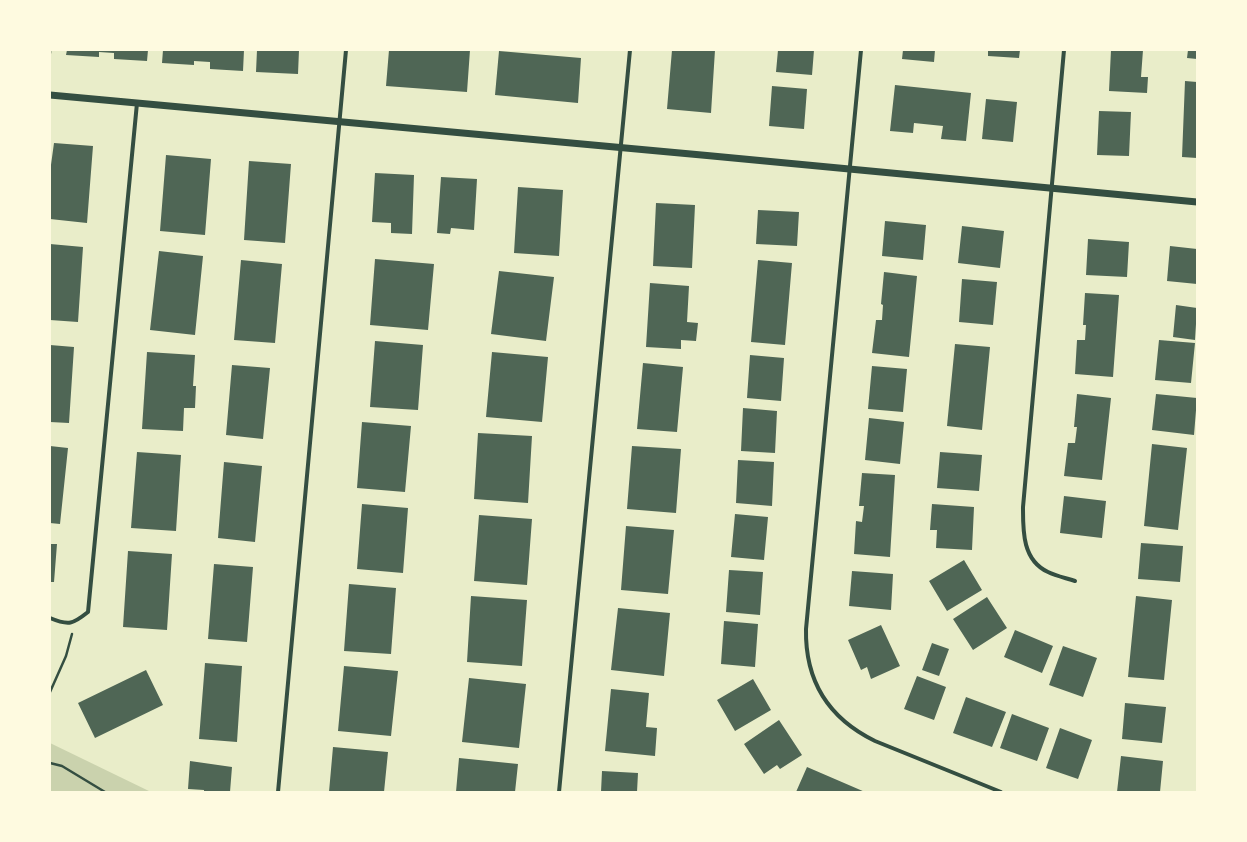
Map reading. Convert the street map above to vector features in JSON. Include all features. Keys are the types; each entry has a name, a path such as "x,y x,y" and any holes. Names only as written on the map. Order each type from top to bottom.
{"street":[{"path":"278,792 346,50"},
{"path":"559,792 630,50"},
{"path":"861,50 806,629 809,665 813,676 829,706 836,715 856,731 887,746 1001,792"},
{"path":"1064,50 1022,506 1024,541 1034,562 1047,572 1075,581"},
{"path":"50,95 620,148 849,167 1197,202"},
{"path":"50,618 62,624 75,622 88,612 137,103"}],"path":[{"path":"50,692 66,656 75,622"},
{"path":"50,763 62,766 105,792"}],"green space":[{"path":"50,743 151,792 50,792"}],"building":[{"path":"67,50 148,50 147,61 114,59 114,53 99,52 99,57 66,55"},
{"path":"163,50 244,50 243,71 210,69 210,62 194,61 194,65 162,63"},
{"path":"257,50 299,50 298,74 256,72"},
{"path":"389,50 470,50 467,92 386,86"},
{"path":"672,50 715,50 711,113 667,109"},
{"path":"778,50 814,50 812,75 776,72"},
{"path":"903,50 935,50 934,62 902,59"},
{"path":"988,50 1020,50 1019,58 988,56"},
{"path":"1111,50 1143,50 1141,77 1148,77 1147,93 1109,91"},
{"path":"1188,50 1197,50 1197,59 1187,58"},
{"path":"499,51 581,58 578,103 495,95"},
{"path":"1185,81 1197,82 1197,158 1182,157"},
{"path":"895,85 971,93 966,141 941,139 943,126 914,123 913,133 890,131"},
{"path":"772,86 807,89 804,129 769,126"},
{"path":"986,99 1017,102 1013,142 982,139"},
{"path":"1099,111 1131,112 1129,156 1097,155"},
{"path":"54,143 93,146 87,223 50,219 50,172"},
{"path":"166,155 211,159 205,235 160,231"},
{"path":"249,161 291,164 285,243 244,240"},
{"path":"375,173 414,175 412,234 391,233 391,223 372,222"},
{"path":"441,177 477,179 474,230 451,228 450,234 437,233"},
{"path":"518,187 563,190 559,256 514,253"},
{"path":"656,203 695,205 692,268 653,266"},
{"path":"758,210 799,212 797,246 756,244"},
{"path":"885,221 926,225 923,260 882,256"},
{"path":"962,226 1004,231 1000,268 958,263"},
{"path":"1088,239 1129,242 1127,277 1086,275"},
{"path":"50,244 83,247 78,322 50,320"},
{"path":"1170,246 1197,249 1197,284 1167,281"},
{"path":"159,251 203,256 195,335 150,330"},
{"path":"375,259 434,264 428,330 370,325"},
{"path":"241,260 282,264 275,343 234,340"},
{"path":"758,260 792,263 785,345 751,342"},
{"path":"499,271 554,277 546,341 491,334"},
{"path":"884,272 917,276 909,357 872,353 876,320 882,320 883,305 881,304"},
{"path":"962,279 997,282 993,325 959,322"},
{"path":"650,283 689,286 687,322 698,323 696,341 681,340 681,349 646,347"},
{"path":"1085,293 1119,295 1113,377 1075,374 1077,340 1085,340 1086,325 1083,325"},
{"path":"1176,305 1197,308 1195,340 1173,337"},
{"path":"1159,340 1195,343 1191,383 1155,380"},
{"path":"375,341 423,345 418,410 370,407"},
{"path":"955,344 990,347 982,430 947,426"},
{"path":"50,345 74,347 69,423 50,422"},
{"path":"147,352 195,355 193,386 196,386 195,408 184,408 183,431 142,429"},
{"path":"492,352 548,357 542,422 486,417"},
{"path":"750,355 784,358 781,401 747,398"},
{"path":"643,363 683,367 677,432 637,429"},
{"path":"232,365 270,368 263,439 226,435"},
{"path":"872,366 907,369 903,412 868,409"},
{"path":"1077,394 1111,398 1102,480 1064,476 1068,443 1075,443 1077,427 1074,427"},
{"path":"1156,394 1197,398 1194,435 1152,430"},
{"path":"743,408 777,411 775,453 741,451"},
{"path":"869,418 904,422 900,464 865,460"},
{"path":"362,422 411,426 405,492 357,488"},
{"path":"478,433 532,436 528,503 474,499"},
{"path":"1152,444 1187,448 1178,530 1144,526"},
{"path":"50,446 68,448 60,524 50,523"},
{"path":"632,446 681,449 676,513 627,509"},
{"path":"137,452 181,455 176,531 131,528"},
{"path":"940,452 982,455 979,491 937,488"},
{"path":"738,460 774,462 772,506 736,503"},
{"path":"224,462 262,466 255,542 218,538"},
{"path":"862,473 895,475 890,557 854,554 856,521 862,522 864,506 859,506"},
{"path":"1064,496 1106,501 1102,538 1060,533"},
{"path":"362,504 408,508 403,573 357,569"},
{"path":"932,504 974,507 972,550 936,548 937,530 930,530"},
{"path":"735,514 768,517 764,560 731,557"},
{"path":"479,515 532,519 527,585 474,581"},
{"path":"626,526 674,530 668,594 621,590"},
{"path":"1141,543 1183,546 1180,582 1138,579"},
{"path":"50,544 57,544 54,582 50,582"},
{"path":"128,551 172,554 167,630 123,627"},
{"path":"964,560 982,590 947,611 929,581"},
{"path":"214,564 253,567 247,642 208,639"},
{"path":"729,570 763,572 760,615 726,612"},
{"path":"852,571 893,574 891,610 849,606"},
{"path":"349,584 396,588 391,654 344,651"},
{"path":"471,596 527,600 522,666 467,662"},
{"path":"1136,596 1172,600 1164,680 1128,677"},
{"path":"987,597 1007,628 973,650 953,619"},
{"path":"618,608 670,613 664,676 611,670"},
{"path":"724,621 758,624 755,667 721,664"},
{"path":"881,625 900,666 871,679 867,667 861,670 848,640"},
{"path":"1015,630 1053,646 1042,673 1004,657"},
{"path":"932,643 949,649 939,676 922,670"},
{"path":"1063,646 1097,658 1083,697 1049,685"},
{"path":"205,663 242,666 237,742 199,739"},
{"path":"344,666 398,671 391,736 338,731"},
{"path":"146,670 163,705 95,738 78,703"},
{"path":"917,676 946,687 934,720 904,709"},
{"path":"469,678 526,684 519,748 462,742"},
{"path":"753,679 771,710 735,731 717,700"},
{"path":"611,689 649,693 646,727 657,728 655,756 605,751"},
{"path":"966,697 1006,712 992,747 953,733"},
{"path":"1125,703 1166,707 1162,743 1122,739"},
{"path":"1012,714 1049,728 1037,761 1000,748"},
{"path":"779,720 802,755 780,769 777,765 764,774 744,744"},
{"path":"1060,728 1092,740 1078,779 1046,768"},
{"path":"333,747 388,752 384,792 329,792"},
{"path":"1121,756 1163,761 1160,792 1117,792"},
{"path":"459,758 518,764 515,792 456,792"},
{"path":"190,761 232,767 230,792 204,792 204,790 188,789"},
{"path":"807,767 865,792 796,792"},
{"path":"602,771 638,773 637,792 601,792"}]}
